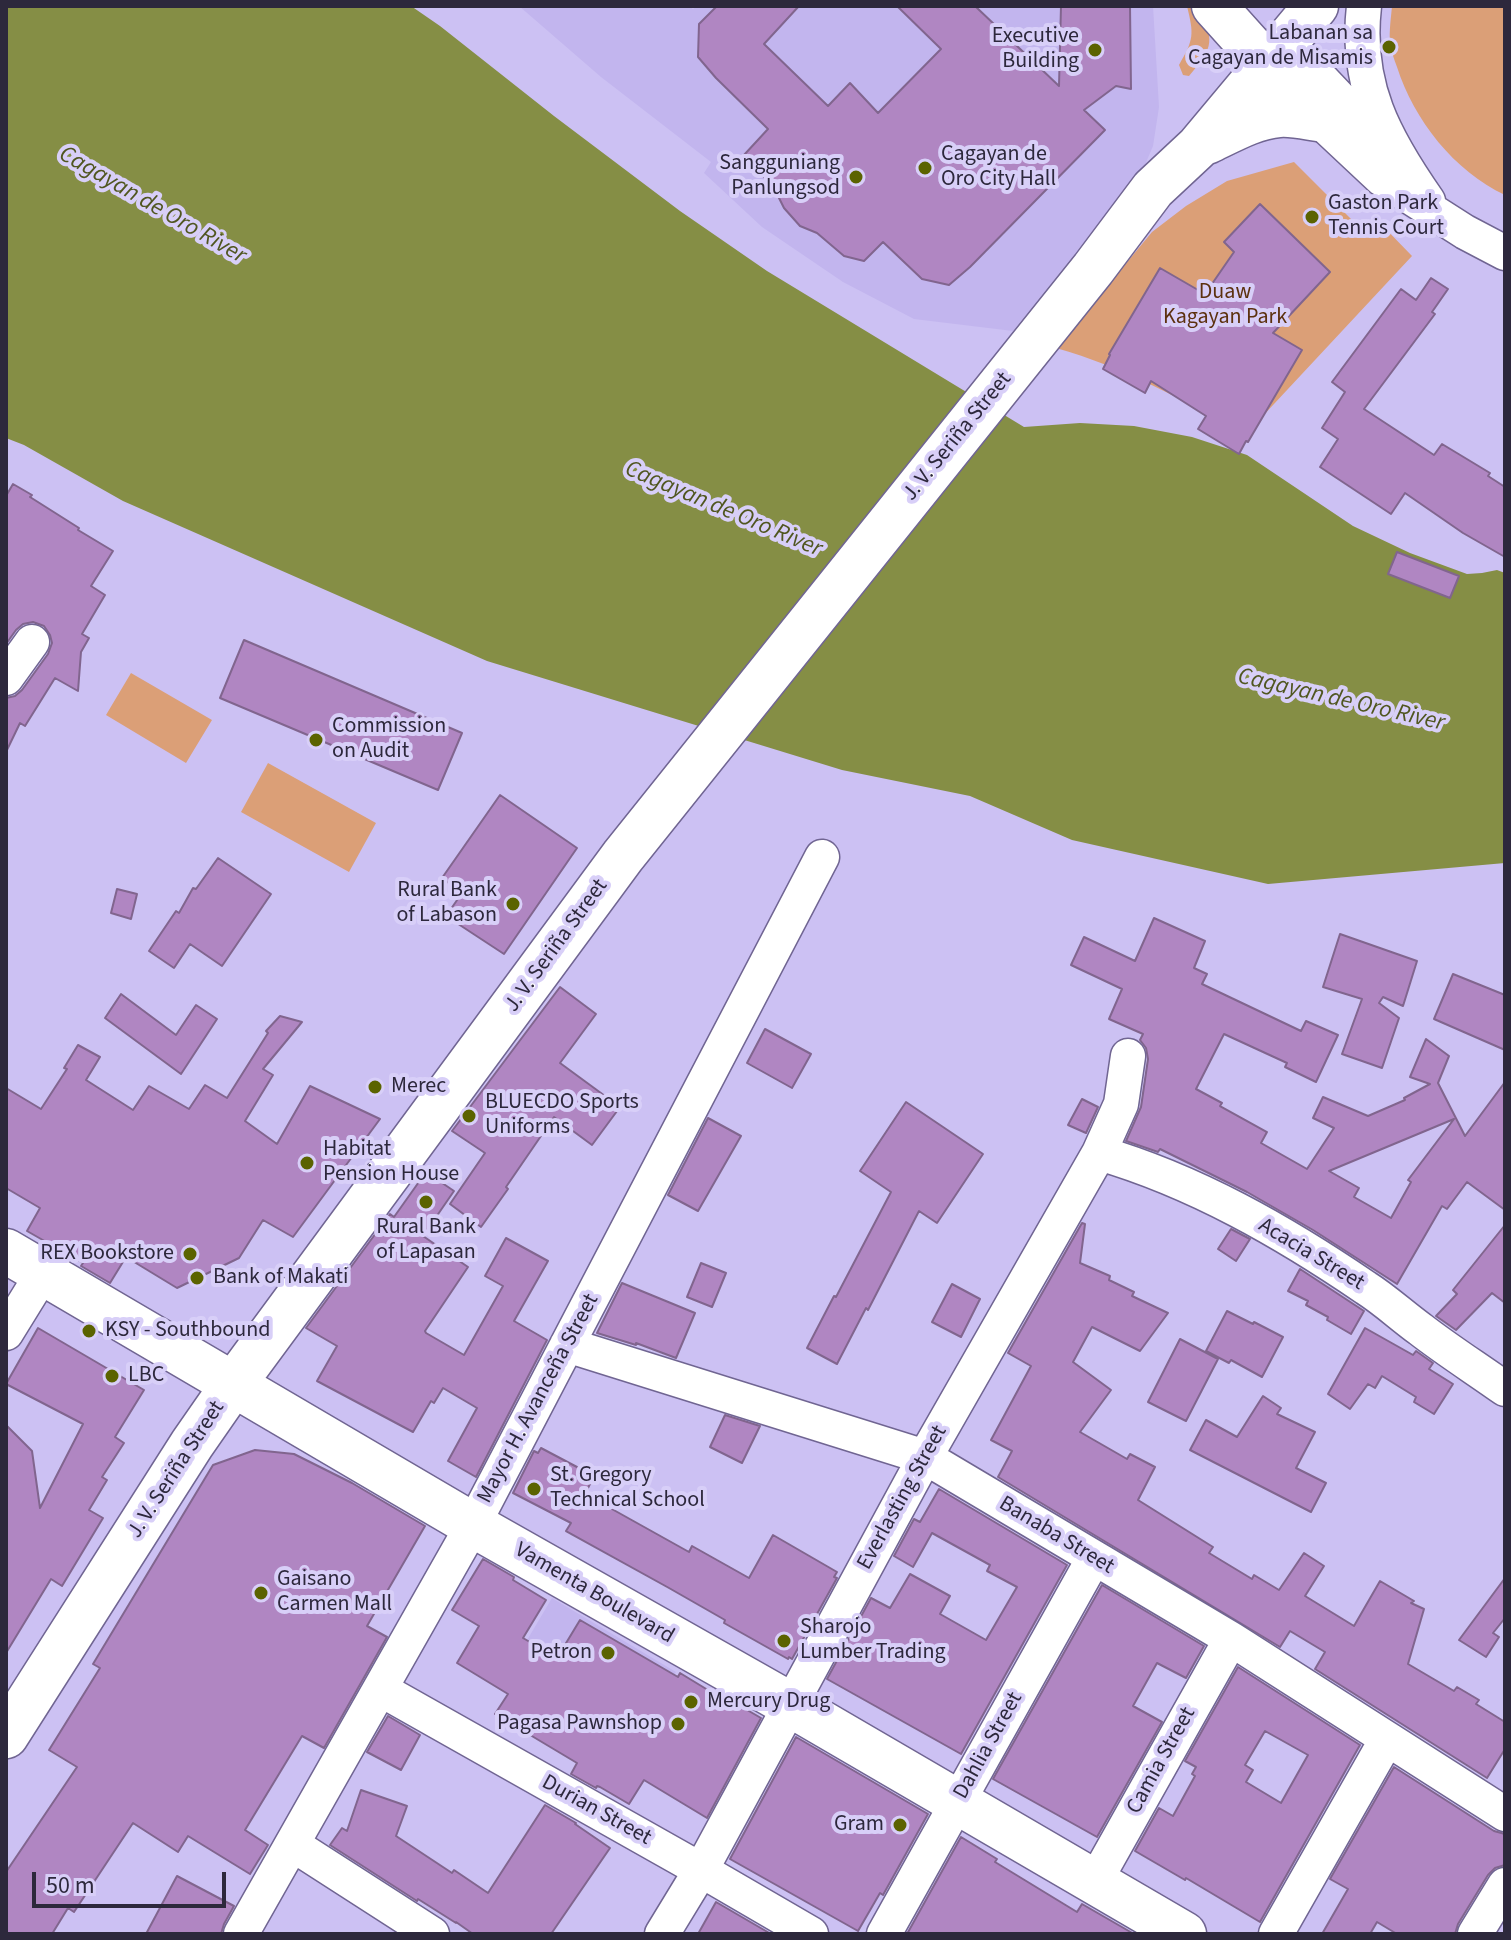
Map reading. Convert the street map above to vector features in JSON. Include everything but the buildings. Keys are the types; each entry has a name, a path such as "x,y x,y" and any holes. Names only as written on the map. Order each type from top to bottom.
{"main road":[{"path":"1214,6 1265,30 1316,6"},
{"name":"J. V. Seriña Street","path":"6,1736 233,1385 623,856 1093,269 1153,189 1198,147 1265,30"},
{"name":"J. V. Seriña Street","path":"1153,189 1174,129 1265,30"},
{"path":"1198,147 1250,122 1279,115 1318,119"},
{"name":"Vamenta Boulevard","path":"6,1251 473,1525 791,1705 1184,1934"}],"street":[{"path":"1364,6 1362,56 1377,112 1401,162 1437,214"},
{"path":"1265,30 1318,119 1382,179 1465,232 1505,253"},
{"path":"1265,30 1401,162"},
{"path":"6,678 32,642"},
{"name":"Mayor H. Avanceña Street","path":"241,1934 473,1525 822,857"},
{"name":"Everlasting Street","path":"662,1934 701,1870 925,1457 1099,1153 1121,1104 1128,1056"},
{"name":"Acacia Street","path":"1099,1153 1186,1184 1289,1238 1375,1293 1505,1389"},
{"path":"6,1333 43,1273"},
{"name":"Banaba Street","path":"567,1345 925,1457 1231,1639 1505,1814"},
{"name":"Dahlia Street","path":"884,1934 1094,1558"},
{"name":"Camia Street","path":"1094,1883 1231,1639"},
{"name":"Durian Street","path":"380,1689 811,1934"},
{"path":"1276,1934 1387,1739"},
{"path":"292,1844 432,1934"},
{"path":"1475,1934 1505,1885"}],"shaded area":[{"name":"Cagayan de Oro City Hall","path":"519,6 689,6 693,9 697,6 1153,6 1159,107 1153,146 1139,179 1013,331 914,319 843,282 762,227 704,173 711,162 601,77"},
{"path":"552,1598 676,1672 642,1731 517,1657"}],"green space":[{"path":"1187,6 1195,6 1209,35 1207,50 1189,76 1183,75 1179,65 1191,37"},
{"path":"1392,6 1505,6 1505,195 1486,185 1453,158 1438,142 1414,106 1391,49"},
{"name":"Duaw Kagayan Park","path":"1294,162 1366,234 1378,221 1412,256 1246,434 1130,375 1056,348 1152,232 1227,181"},
{"path":"131,673 212,720 186,763 106,715"},
{"path":"268,763 376,823 349,872 241,812"}],"water":[{"name":"Cagayan de Oro River","path":"6,6 411,6 680,211 767,271 1024,427 1080,423 1134,426 1192,437 1247,455 1353,526 1410,553 1467,574 1497,570 1505,573 1505,863 1268,884 1072,840 970,796 842,770 487,661 123,501 6,438"}],"place":[{"name":"Labanan sa Cagayan de Misamis","path":"1389,47"},
{"name":"Executive Building","path":"1095,50"},
{"name":"Cagayan de Oro City Hall","path":"925,168"},
{"name":"Sangguniang Panlungsod","path":"856,177"},
{"name":"Gaston Park Tennis Court","path":"1312,217"},
{"name":"Commission on Audit","path":"316,740"},
{"name":"Rural Bank of Labason","path":"513,904"},
{"name":"Merec","path":"375,1087"},
{"name":"BLUECDO Sports Uniforms","path":"469,1116"},
{"name":"Habitat Pension House","path":"307,1163"},
{"name":"Rural Bank of Lapasan","path":"426,1202"},
{"name":"REX Bookstore","path":"190,1254"},
{"name":"Bank of Makati","path":"197,1278"},
{"name":"KSY - Southbound","path":"89,1331"},
{"name":"LBC","path":"112,1376"},
{"name":"St. Gregory Technical School","path":"534,1489"},
{"name":"Gaisano Carmen Mall","path":"261,1593"},
{"name":"Sharojo Lumber Trading","path":"784,1641"},
{"name":"Petron","path":"608,1653"},
{"name":"Mercury Drug","path":"691,1702"},
{"name":"Pagasa Pawnshop","path":"678,1724"},
{"name":"Gram","path":"900,1825"}]}
